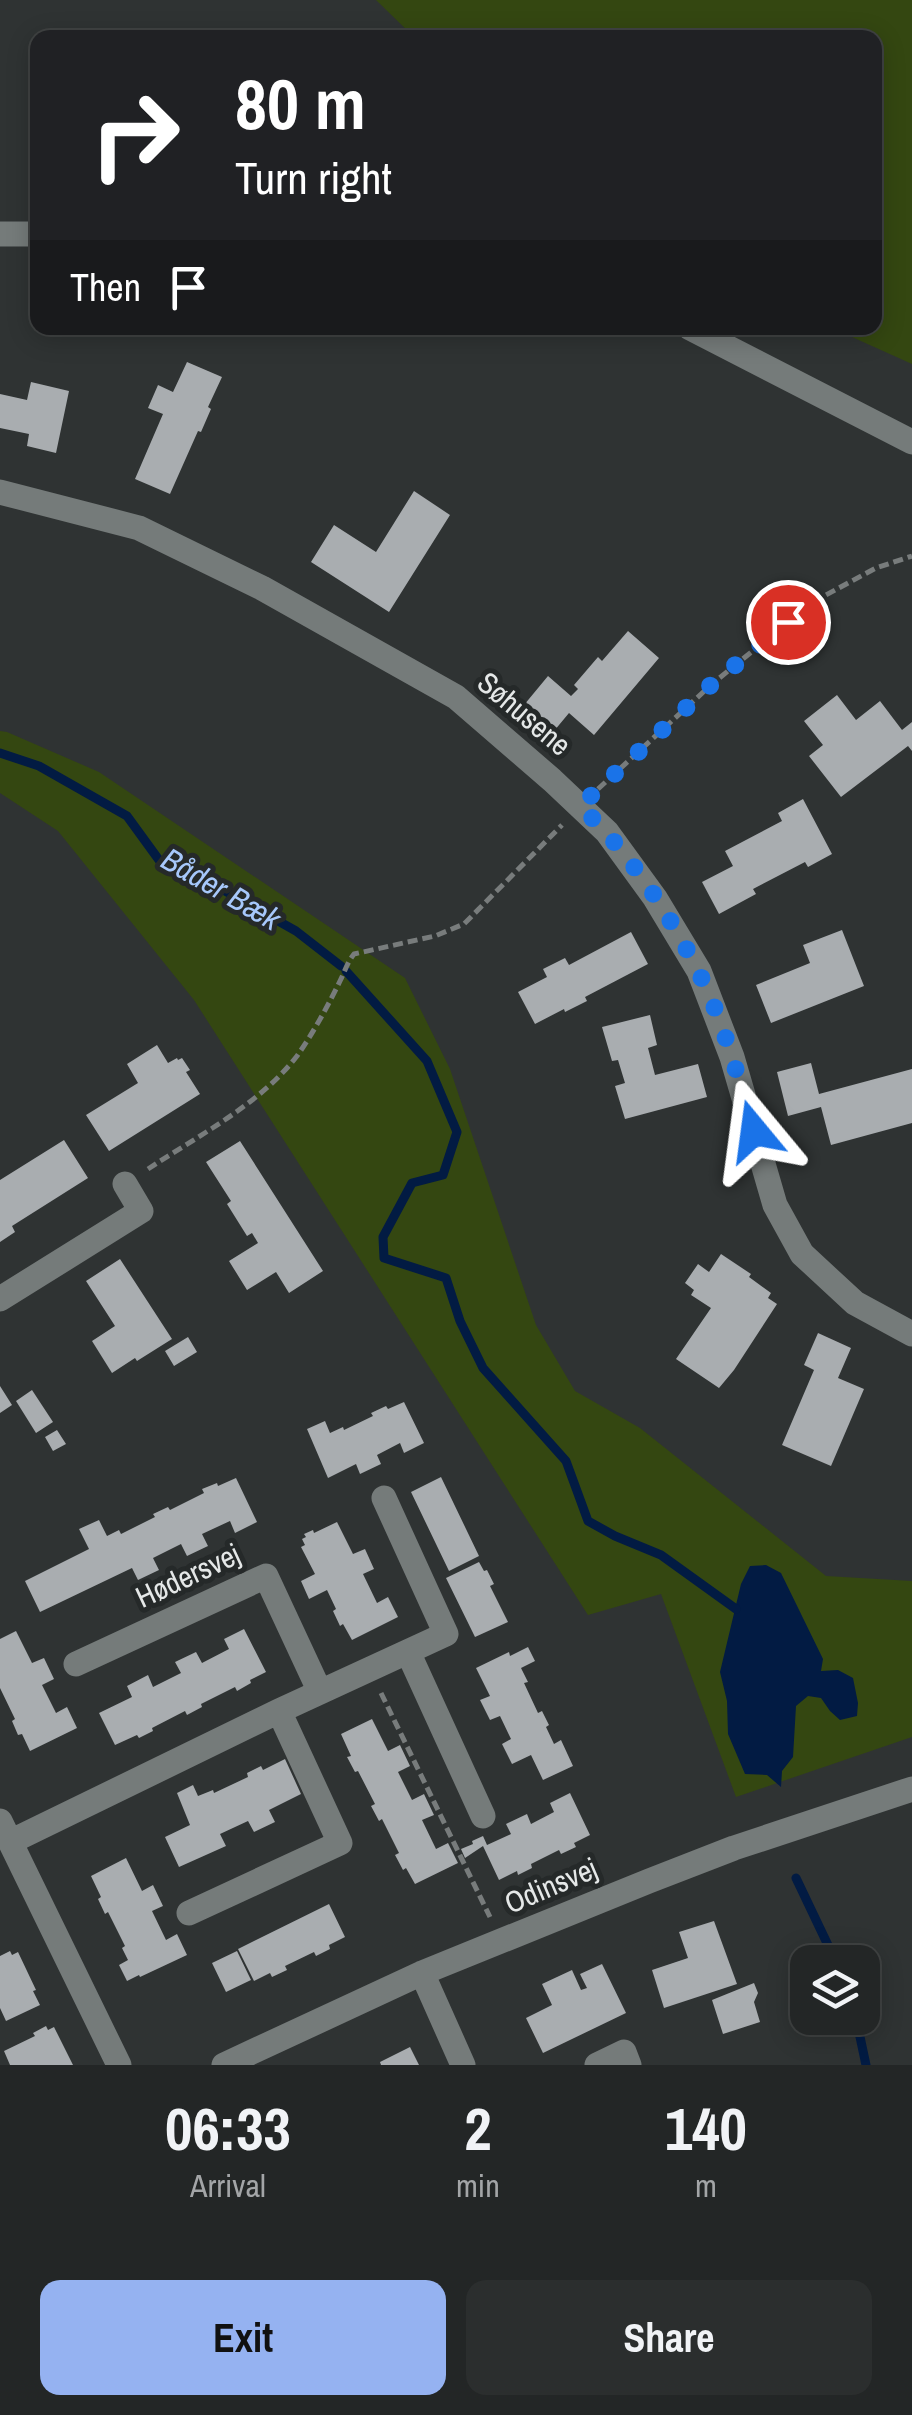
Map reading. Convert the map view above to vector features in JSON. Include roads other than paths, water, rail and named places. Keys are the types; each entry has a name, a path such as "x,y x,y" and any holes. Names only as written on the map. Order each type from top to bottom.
{"street":[{"path":"0,234 30,234"},
{"path":"704,335 912,442"},
{"name":"Søhusene","path":"0,492 139,528 262,588 456,697 580,806 607,832 655,898 698,972 732,1057 776,1205 802,1254 855,1303 912,1334"},
{"path":"0,1299 141,1212 124,1184"},
{"path":"119,2065 5,1832 446,1634 384,1498"},
{"name":"Hødersvej","path":"76,1664 266,1576 320,1692"},
{"path":"408,1652 483,1816"},
{"path":"189,1914 340,1844 279,1711"},
{"name":"Odinsvej","path":"224,2065 422,1974 734,1848 912,1789"},
{"path":"422,1974 464,2065"},
{"path":"597,2065 624,2052 629,2065"}],"water":[{"path":"766,1565 781,1573 823,1659 821,1671 838,1670 853,1678 858,1703 857,1716 840,1720 821,1698 808,1696 796,1706 793,1757 782,1771 781,1787 767,1775 745,1774 728,1734 727,1701 720,1672 741,1584 750,1566"}],"waterway":[{"name":"Båder Bæk","path":"0,753 39,766 127,816 159,860 195,874 296,931 341,966"},
{"name":"Båder Bæk","path":"346,971 427,1061 457,1132 443,1175 412,1183 383,1237 384,1258 446,1278 460,1321 483,1368 566,1461 588,1521 661,1555 736,1609"},
{"name":"Båder Bæk","path":"796,1878 828,1945"},
{"name":"Båder Bæk","path":"860,2035 866,2065"}]}
